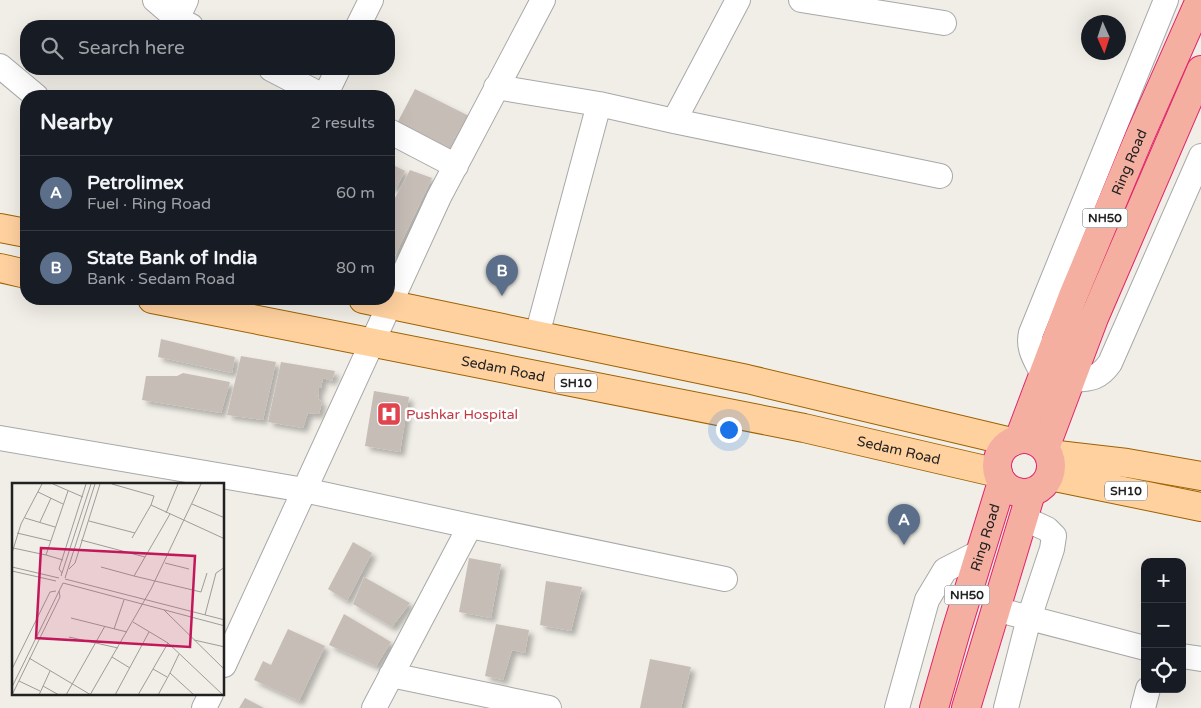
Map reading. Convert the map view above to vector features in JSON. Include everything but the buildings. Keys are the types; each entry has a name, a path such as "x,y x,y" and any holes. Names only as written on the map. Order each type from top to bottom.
{"highway":[{"name":"Ring Road","path":"934,708 1000,478 998,459 1006,446 1015,441 1107,213 1200,0"},
{"name":"Ring Road","path":"966,708 1023,518 1044,468 1070,380 1094,318 1201,70"},
{"path":"1015,441 1033,440 1044,468"},
{"name":"Ring Road","path":"1000,478 1015,492 1044,468"}],"main road":[{"path":"0,228 20,232"},
{"path":"0,268 20,273"},
{"name":"Sedam Road","path":"182,305 804,428 1000,478"},
{"path":"395,305 747,379 1015,441"},
{"name":"SH10","path":"1044,468 1127,463 1201,476"},
{"name":"SH10","path":"1044,468 1201,507"}],"street":[{"path":"155,0 185,15"},
{"path":"361,20 371,0"},
{"path":"395,295 439,198 542,0"},
{"path":"674,121 738,0"},
{"path":"801,0 944,23"},
{"path":"1043,375 1031,352 1029,342 1031,333 1166,0"},
{"path":"0,66 29,90"},
{"path":"283,75 312,90"},
{"path":"327,90 335,75"},
{"path":"496,88 599,104 940,176"},
{"path":"537,335 599,104"},
{"path":"395,134 456,166"},
{"path":"1070,380 1093,378 1103,373 1110,364 1201,156"},
{"path":"225,660 229,640 304,490 391,305"},
{"path":"0,438 304,490 725,579"},
{"path":"1006,708 1029,618 1052,549 1054,536 1047,529 1023,518"},
{"path":"374,708 470,526"},
{"path":"897,708 927,600 944,570 980,552"},
{"path":"996,610 1141,647"},
{"path":"1186,657 1201,659"},
{"path":"391,675 549,708"},
{"path":"1143,708 1147,693"},
{"path":"204,708 209,696"}],"place":[{"name":"State Bank of India","path":"502,296"},
{"name":"Pushkar Hospital","path":"389,414"},
{"name":"Petrolimex","path":"904,545"}]}
